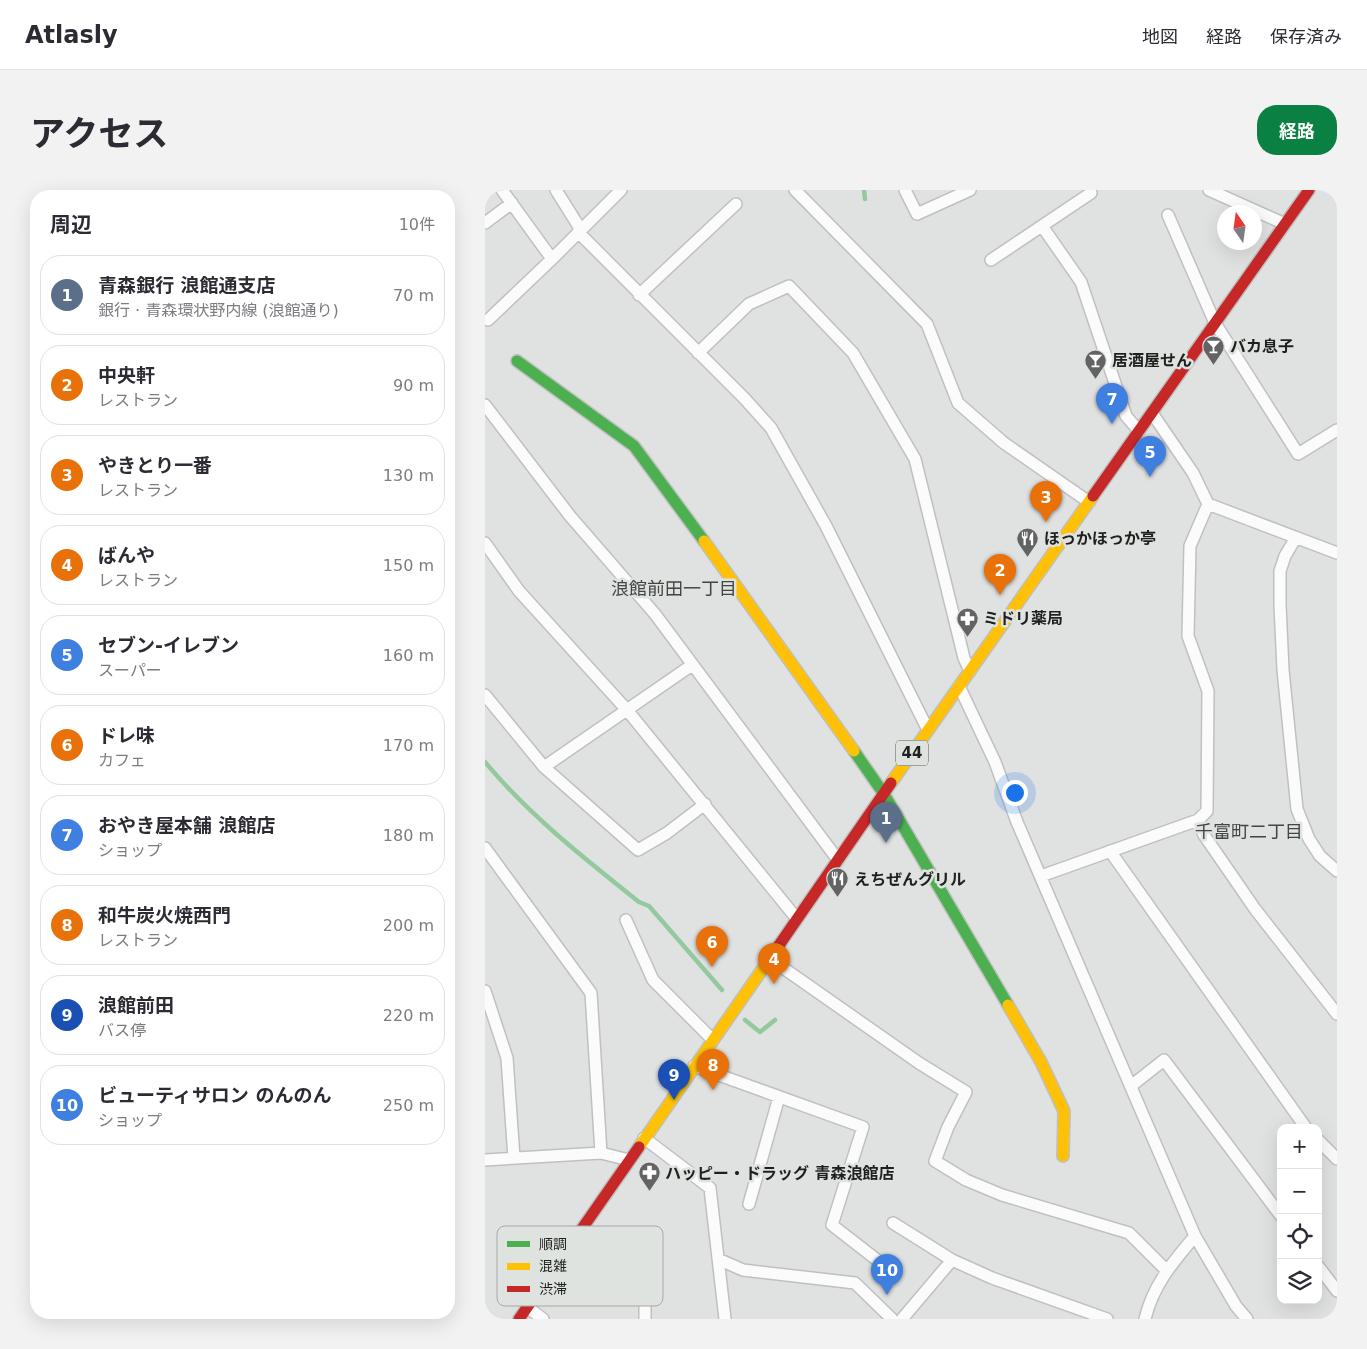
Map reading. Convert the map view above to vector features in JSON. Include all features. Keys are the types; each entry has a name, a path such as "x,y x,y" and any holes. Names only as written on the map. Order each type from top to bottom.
{"main road":[{"name":"44","path":"583,1226 928,730 1309,190"},
{"path":"517,361 634,446 729,574 884,794 954,910 1041,1062 1064,1111 1063,1156"},
{"name":"44","path":"519,1319 527,1307"}],"street":[{"path":"502,190 552,259"},
{"path":"556,190 579,231 639,295 771,428 825,526 928,730"},
{"path":"488,320 621,190"},
{"path":"795,190 927,324 958,403 1004,443 1089,502"},
{"path":"905,190 917,214 970,190"},
{"path":"1209,190 1285,224"},
{"path":"991,260 1091,193"},
{"path":"485,223 513,203"},
{"path":"639,295 736,204"},
{"path":"1168,215 1215,323 1298,454 1337,430"},
{"path":"1042,226 1081,282 1126,416 1139,431"},
{"path":"698,353 749,304 789,286 853,352 915,459 963,658 970,671"},
{"path":"485,405 571,516 655,614 837,860"},
{"path":"1152,413 1193,474 1208,504 1295,539 1337,553"},
{"path":"1041,876 1198,820 1207,811 1208,691 1188,636 1190,546 1208,504"},
{"path":"1295,539 1285,556 1280,571 1279,605 1283,670 1297,809 1309,839 1320,856 1337,871"},
{"path":"485,543 519,590 627,710 797,919"},
{"path":"544,767 692,665"},
{"path":"959,686 995,762 1041,876 1195,1236 1236,1306 1247,1319"},
{"path":"485,695 544,767 638,850 667,833 705,804"},
{"path":"1198,820 1203,835 1255,909 1337,1014"},
{"path":"485,848 591,993 601,1153"},
{"path":"1110,851 1303,1124"},
{"path":"626,920 653,980 713,1040"},
{"path":"769,958 919,1063 966,1092 948,1128 935,1161 965,1180 1003,1195 1129,1233 1166,1270"},
{"path":"485,991 507,1058 514,1158"},
{"path":"1131,1086 1164,1060 1280,1214"},
{"path":"694,1066 863,1127 832,1225 890,1270"},
{"path":"749,1204 779,1097"},
{"path":"644,1138 710,1188 725,1319"},
{"path":"1322,1144 1337,1159"},
{"path":"485,1160 601,1153 629,1160"},
{"path":"893,1223 951,1260 992,1278 1107,1319"},
{"path":"1145,1319 1148,1305 1166,1270 1195,1236"},
{"path":"718,1259 743,1270 855,1283 893,1319"},
{"path":"901,1319 951,1260"},
{"path":"1322,1271 1337,1291"},
{"path":"645,1306 645,1319"},
{"path":"527,1307 543,1319"}],"waterway":[{"path":"864,190 865,199"},
{"path":"485,762 502,782 558,836 639,902 649,906 722,990"},
{"path":"745,1020 760,1032 775,1020"}],"traffic: fast":[{"path":"517,361 634,446 704,541"},
{"path":"854,751 884,794 1008,1005"}],"traffic: slow":[{"path":"891,783 1093,496"},
{"path":"704,541 854,751"},
{"path":"639,1147 775,951"},
{"path":"1008,1005 1041,1062 1064,1111 1063,1156"}],"traffic: jam":[{"path":"1093,496 1309,190"},
{"path":"775,951 891,783"},
{"path":"584,1226 639,1147"},
{"path":"519,1319 528,1306"}],"place":[{"name":"バカ息子","path":"1214,365"},
{"name":"居酒屋せん","path":"1096,379"},
{"name":"おやき屋本舗 浪館店","path":"1112,424"},
{"name":"セブン-イレブン","path":"1150,477"},
{"name":"やきとり一番","path":"1046,522"},
{"name":"ほっかほっか亭","path":"1028,557"},
{"name":"中央軒","path":"1000,595"},
{"name":"ミドリ薬局","path":"967,637"},
{"name":"青森銀行 浪館通支店","path":"886,843"},
{"name":"えちぜんグリル","path":"838,898"},
{"name":"ドレ味","path":"712,967"},
{"name":"ばんや","path":"774,984"},
{"name":"和牛炭火焼西門","path":"713,1090"},
{"name":"浪館前田","path":"674,1100"},
{"name":"ハッピー・ドラッグ 青森浪館店","path":"649,1192"},
{"name":"ビューティサロン のんのん","path":"887,1295"}],"district":[{"name":"浪館前田一丁目","path":"674,589"},
{"name":"千富町二丁目","path":"1249,832"}]}
